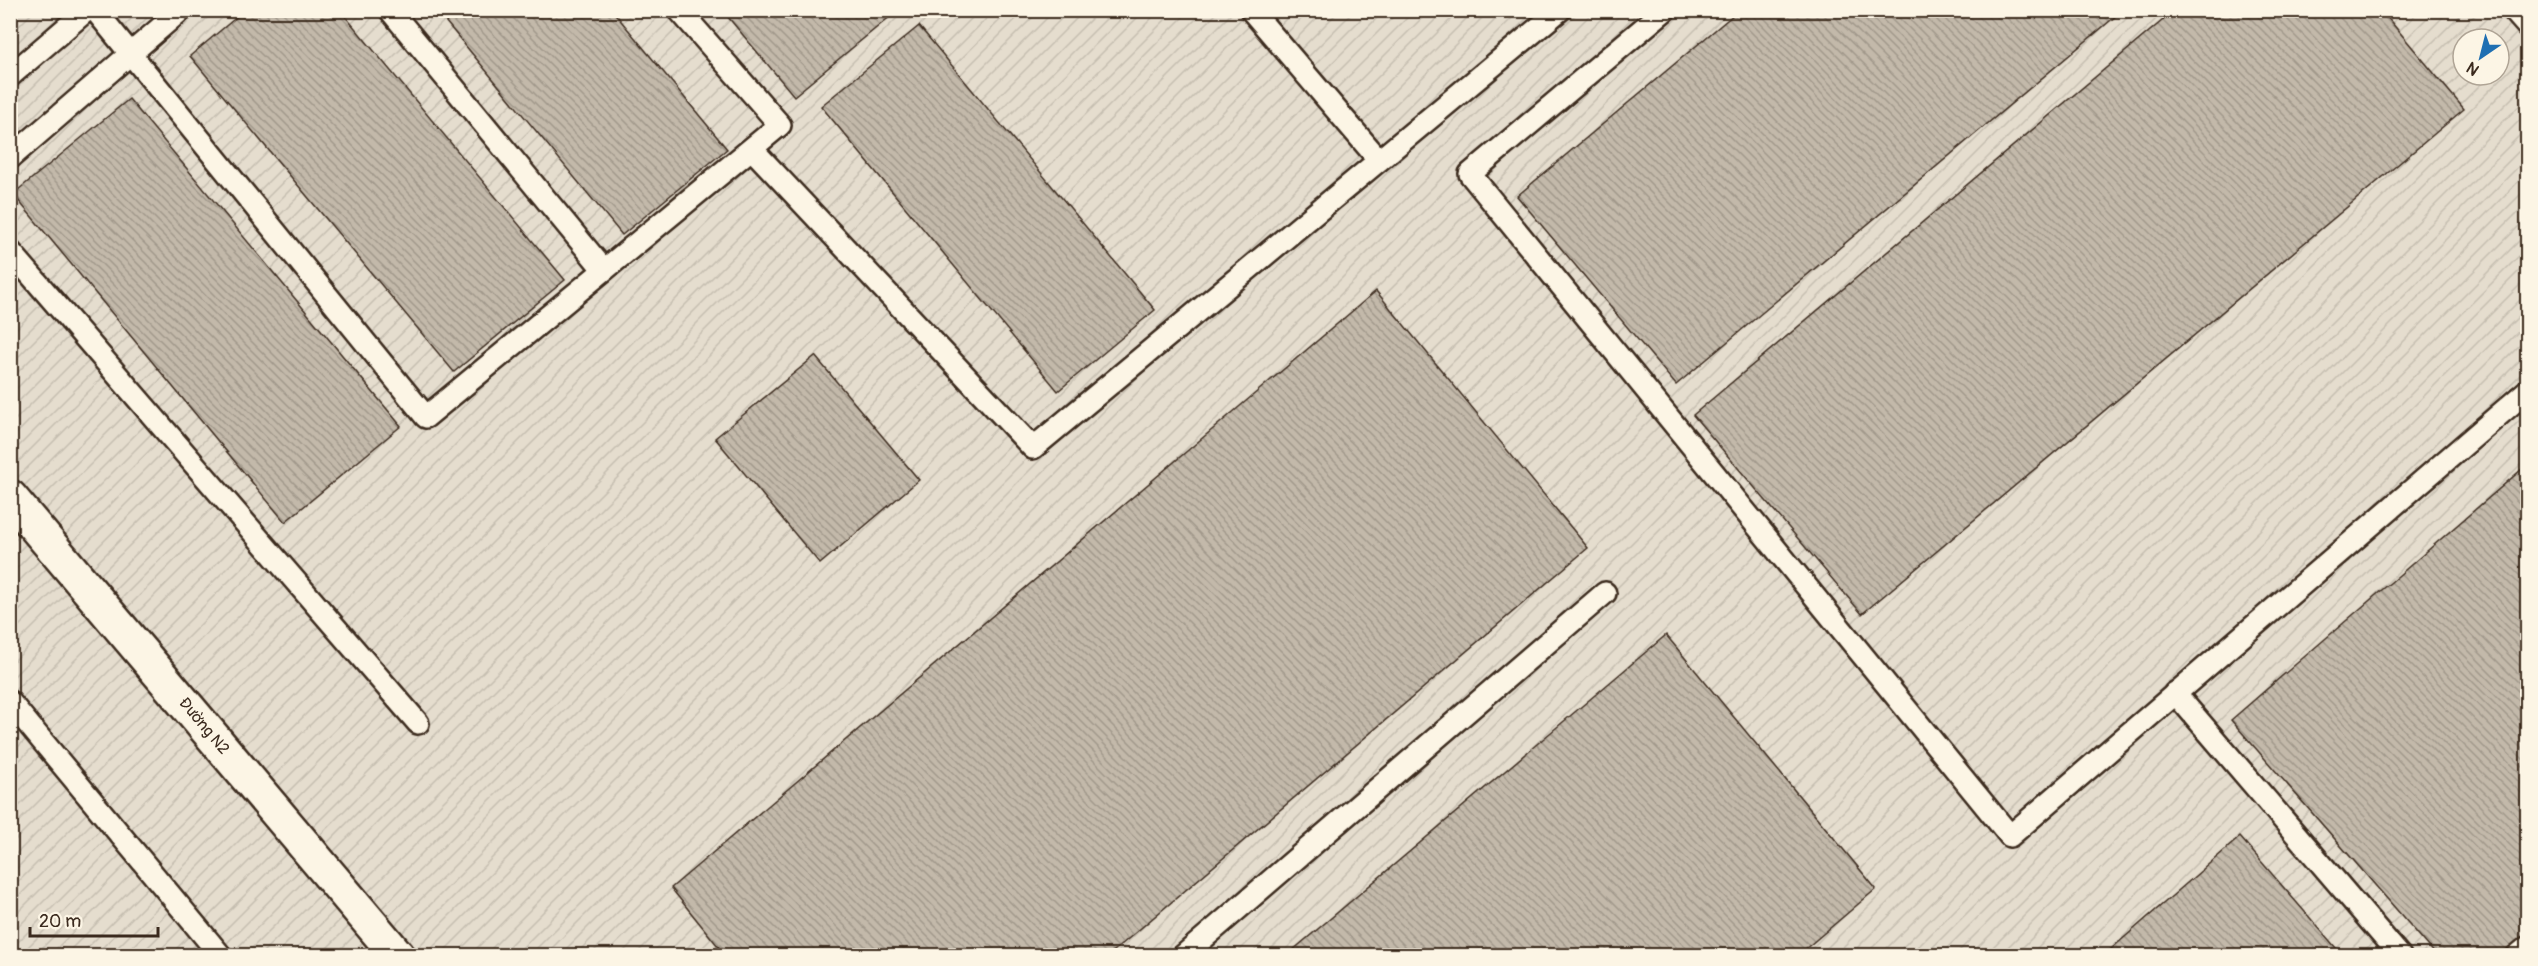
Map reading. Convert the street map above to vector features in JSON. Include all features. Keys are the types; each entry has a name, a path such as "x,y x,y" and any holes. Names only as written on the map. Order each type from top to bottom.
{"street":[{"name":"Đường N2","path":"10,497 398,956"}],"lane":[{"path":"10,76 87,10"},
{"path":"95,10 426,417 780,125 679,10"},
{"path":"10,158 181,10"},
{"path":"390,10 604,270"},
{"path":"1251,10 1379,160"},
{"path":"1665,10 1470,174 2010,836 2528,390"},
{"path":"2513,10 2528,27"},
{"path":"752,149 1033,448 1556,12"},
{"path":"10,251 418,723"},
{"path":"1183,956 1605,594"},
{"path":"2175,693 2400,956"},
{"path":"10,702 221,956"},
{"path":"2517,956 2528,947"}],"shaded area":[{"path":"10,11 2527,11 2527,955 11,955"}],"building":[{"path":"245,10 340,10 565,280 454,372 190,56"},
{"path":"436,10 612,10 727,149 622,235"},
{"path":"722,10 898,10 794,96"},
{"path":"1739,10 2123,10 1676,385 1517,196"},
{"path":"2175,10 2381,10 2464,109 1862,614 1693,415"},
{"path":"919,26 1155,310 1058,391 821,106"},
{"path":"129,99 401,426 285,522 13,194"},
{"path":"1376,291 1588,548 1108,956 726,956 671,888"},
{"path":"815,356 919,480 820,564 715,438"},
{"path":"2528,464 2528,955 2437,956 2231,720"},
{"path":"1666,635 1876,889 1797,956 1286,956"},
{"path":"2240,837 2343,956 2103,956"}]}
